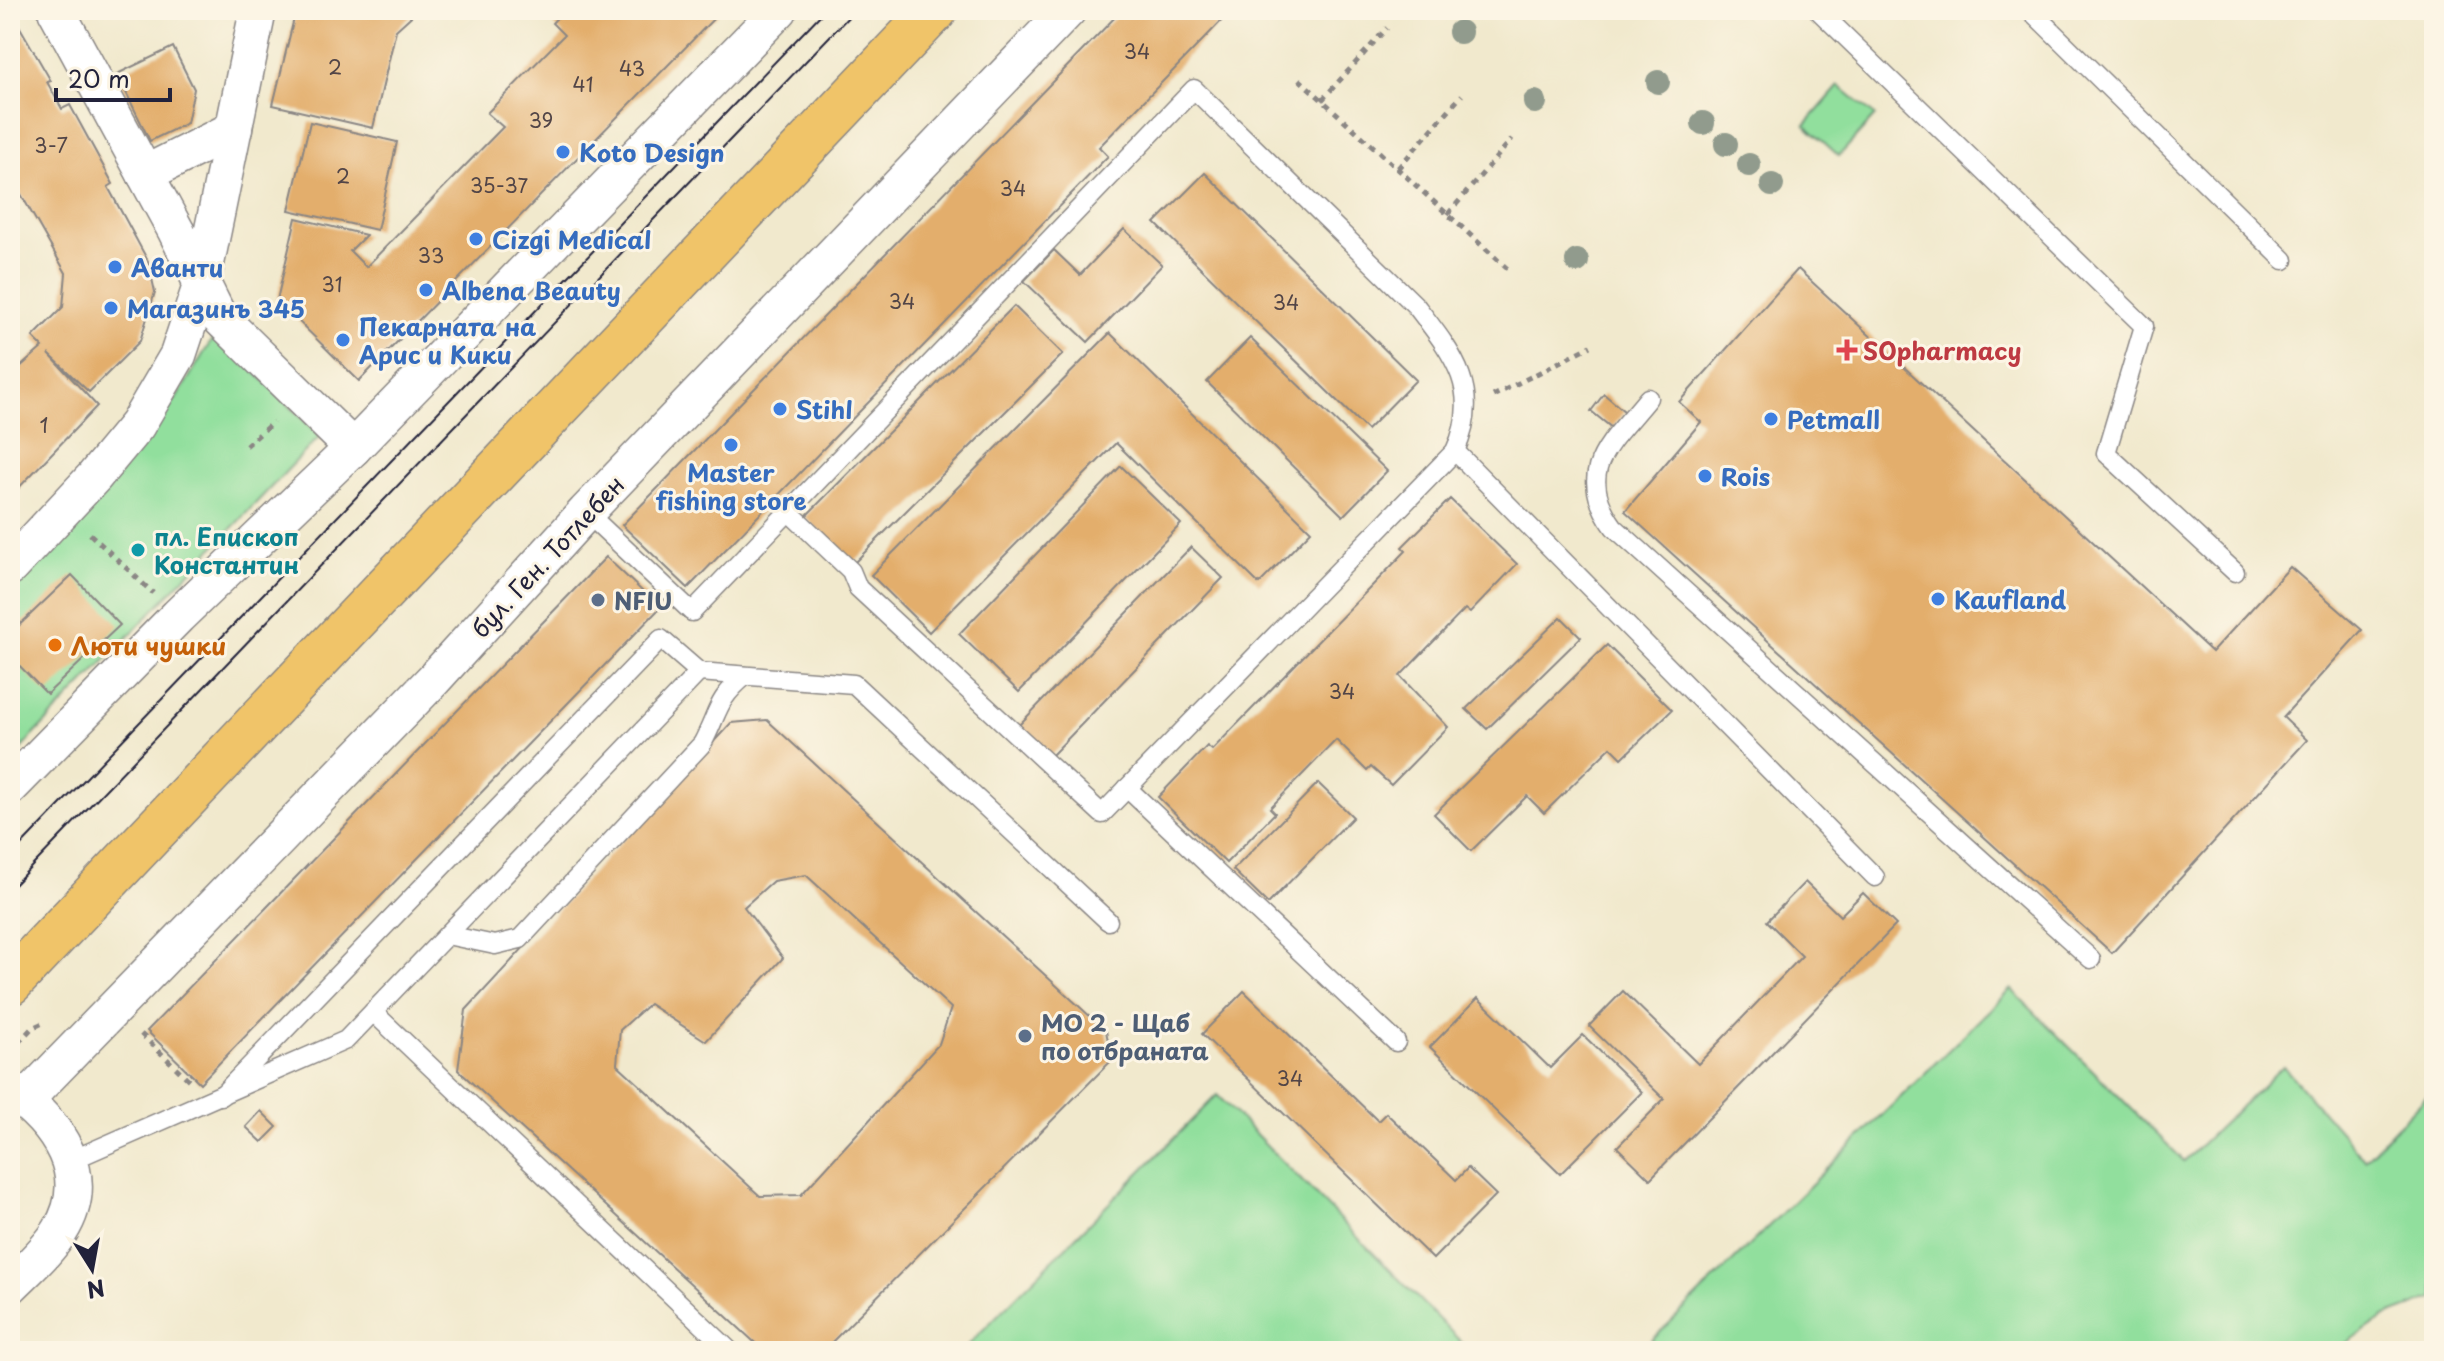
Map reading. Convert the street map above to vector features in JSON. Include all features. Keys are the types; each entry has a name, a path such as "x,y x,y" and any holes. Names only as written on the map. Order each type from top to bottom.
{"main road":[{"path":"10,983 935,10"}],"street":[{"path":"56,10 218,316 353,448"},
{"path":"10,567 137,425 178,355 202,283 258,10"},
{"path":"10,787 189,606 353,448 779,10"},
{"name":"бул. Ген. Тотлебен","path":"17,1095 434,679 586,512 1068,10"},
{"path":"145,174 234,129"},
{"path":"10,1286 59,1233 72,1209 76,1187 72,1160 55,1132 17,1095"}],"lane":[{"path":"1818,10 2144,326 2106,453 2235,572"},
{"path":"2030,10 2284,260"},
{"path":"586,512 692,612 788,511 1194,89 1416,306 1440,337 1461,376 1469,401 1467,425 1455,451 1102,814 858,588 851,571 788,511"},
{"path":"1648,398 1596,468 1597,501 1614,527 2091,959"},
{"path":"1455,451 1875,877"},
{"path":"215,1098 661,639 699,672 854,684 1108,921"},
{"path":"72,1160 346,1040 699,672"},
{"path":"447,935 495,945 520,939 702,744 719,703 745,676"},
{"path":"1127,788 1396,1042"},
{"path":"373,1012 730,1351"}],"path":[{"path":"1322,100 1387,28"},
{"path":"1299,79 1511,272"},
{"path":"1398,168 1462,95"},
{"path":"1448,214 1512,139"},
{"path":"1469,401 1503,393 1591,346"},
{"path":"246,446 271,424"},
{"path":"64,510 152,591"},
{"path":"10,1051 32,1028"},
{"path":"138,1031 215,1098"}],"green space":[{"path":"1839,86 1875,116 1839,156 1805,125"},
{"path":"216,333 320,436 10,760 10,585 176,399"},
{"path":"2011,989 2184,1161 2283,1066 2365,1160 2434,1088 2434,1298 2386,1316 2335,1351 1641,1351"},
{"path":"1217,1095 1470,1351 962,1351"}],"building":[{"path":"10,10 51,81 47,82 62,109 70,105 113,184 108,187 148,261 155,292 140,341 89,392 49,354 97,406 10,497 10,376 43,347 33,337 63,307 66,273 10,175"},
{"path":"296,10 418,10 396,30 373,128 273,105"},
{"path":"564,10 722,10 359,381 277,300 296,218 366,235 350,251 366,267 503,127 487,113 564,35 552,23"},
{"path":"1122,10 1232,10 1099,147 1108,156 688,588 622,525"},
{"path":"173,47 194,89 187,123 150,141 117,74"},
{"path":"310,122 397,142 377,230 289,210"},
{"path":"1205,173 1416,380 1367,430 1155,223"},
{"path":"1124,229 1162,265 1088,342 1024,281 1054,250 1080,275"},
{"name":"Kaufland","path":"1798,269 2212,652 2290,567 2362,630 2283,717 2307,740 2112,953 1625,511 1701,422 1679,402"},
{"path":"1014,306 1063,354 853,564 805,517"},
{"path":"1110,333 1311,531 1259,584 1116,443 929,632 871,575"},
{"path":"1250,338 1387,471 1343,516 1207,382"},
{"path":"1604,394 1625,412 1612,428 1591,411"},
{"path":"1121,466 1181,524 1019,692 959,634"},
{"path":"1450,499 1517,564 1470,613 1465,609 1400,676 1448,727 1391,785 1371,767 1367,771 1336,740 1270,808 1275,813 1226,863 1158,797 1207,746 1212,750 1406,551 1402,547"},
{"path":"1191,547 1223,578 1051,756 1019,725"},
{"path":"606,557 660,608 200,1083 147,1031"},
{"name":"Люти чушки","path":"72,575 120,625 47,694 10,656 10,634"},
{"path":"1561,617 1581,637 1487,729 1466,709"},
{"path":"1607,645 1672,710 1622,758 1611,747 1544,813 1527,796 1471,851 1434,814"},
{"name":"МО 2 - Щаб по отбраната","path":"767,720 1106,1031 1112,1060 823,1351 764,1351 458,1070 466,1010 731,723","holes":["806,875 951,1008 939,1044 801,1195 760,1196 617,1064 620,1030 649,1004 706,1041 783,958 744,907 773,881"]},
{"path":"1318,783 1353,817 1268,904 1233,870"},
{"path":"1805,882 1840,916 1863,893 1896,925 1650,1179 1617,1147 1664,1099 1589,1026 1623,991 1698,1064 1802,956 1767,921"},
{"path":"1244,991 1378,1121 1386,1113 1456,1180 1468,1168 1496,1195 1433,1259 1202,1034"},
{"path":"1478,998 1550,1068 1583,1035 1642,1092 1560,1174 1430,1047"},
{"path":"261,1111 277,1127 262,1142 246,1127"}],"tram line":[{"path":"10,857 825,10"},
{"path":"10,889 855,10"}],"place":[{"name":"Koto Design","path":"563,152"},
{"name":"Cizgi Medical","path":"476,239"},
{"name":"Аванти","path":"115,267"},
{"name":"Albena Beauty","path":"426,290"},
{"name":"Магазинъ 345","path":"111,308"},
{"name":"Пекарната на Арис и Кики","path":"343,340"},
{"name":"SOpharmacy","path":"1847,350"},
{"name":"Stihl","path":"780,409"},
{"name":"Petmall","path":"1771,419"},
{"name":"Master fishing store","path":"731,445"},
{"name":"Rois","path":"1705,476"},
{"name":"пл. Епископ Константин","path":"138,550"},
{"name":"Kaufland","path":"1938,599"},
{"name":"NFIU","path":"598,600"},
{"name":"Люти чушки","path":"55,645"},
{"name":"МО 2 - Щаб по отбраната","path":"1025,1036"}]}
